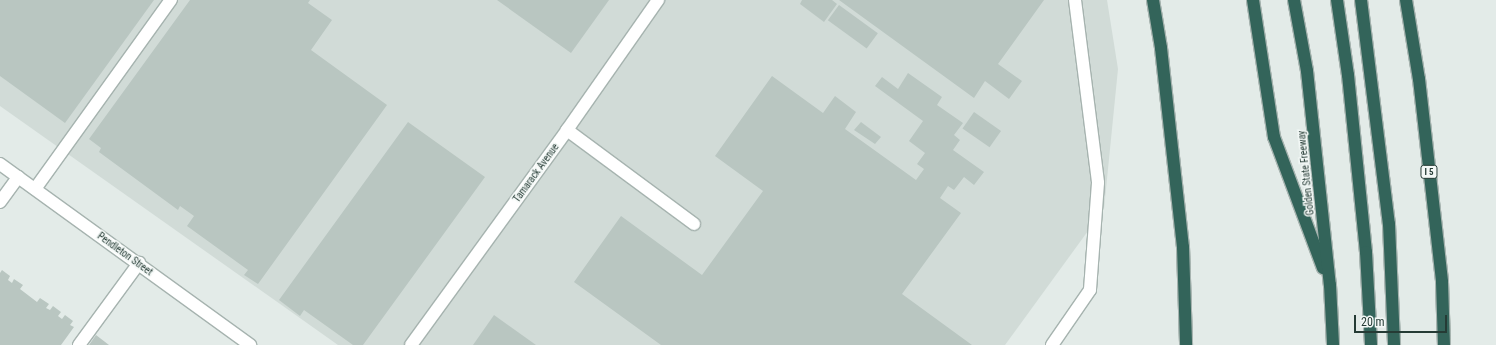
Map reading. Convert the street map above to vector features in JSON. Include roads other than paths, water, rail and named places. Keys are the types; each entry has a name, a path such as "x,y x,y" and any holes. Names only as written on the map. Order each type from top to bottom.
{"highway":[{"path":"1153,0 1161,48 1184,246 1186,345"},
{"path":"1253,0 1274,137 1330,285"},
{"name":"Golden State Freeway","path":"1294,0 1307,71 1330,285 1333,345"},
{"path":"1337,0 1348,75 1366,252 1371,345"},
{"path":"1361,0 1389,224 1394,345"},
{"name":"I 5","path":"1406,0 1419,79 1441,274 1444,345"}],"street":[{"path":"35,189 171,0"},
{"name":"Tamarack Avenue","path":"411,345 567,130 658,0"},
{"path":"1052,345 1090,290 1098,183 1075,0"},
{"path":"567,130 694,224"},
{"name":"Pendleton Street","path":"0,164 139,263 250,345"},
{"path":"0,202 18,177"},
{"path":"78,345 139,263"}]}
